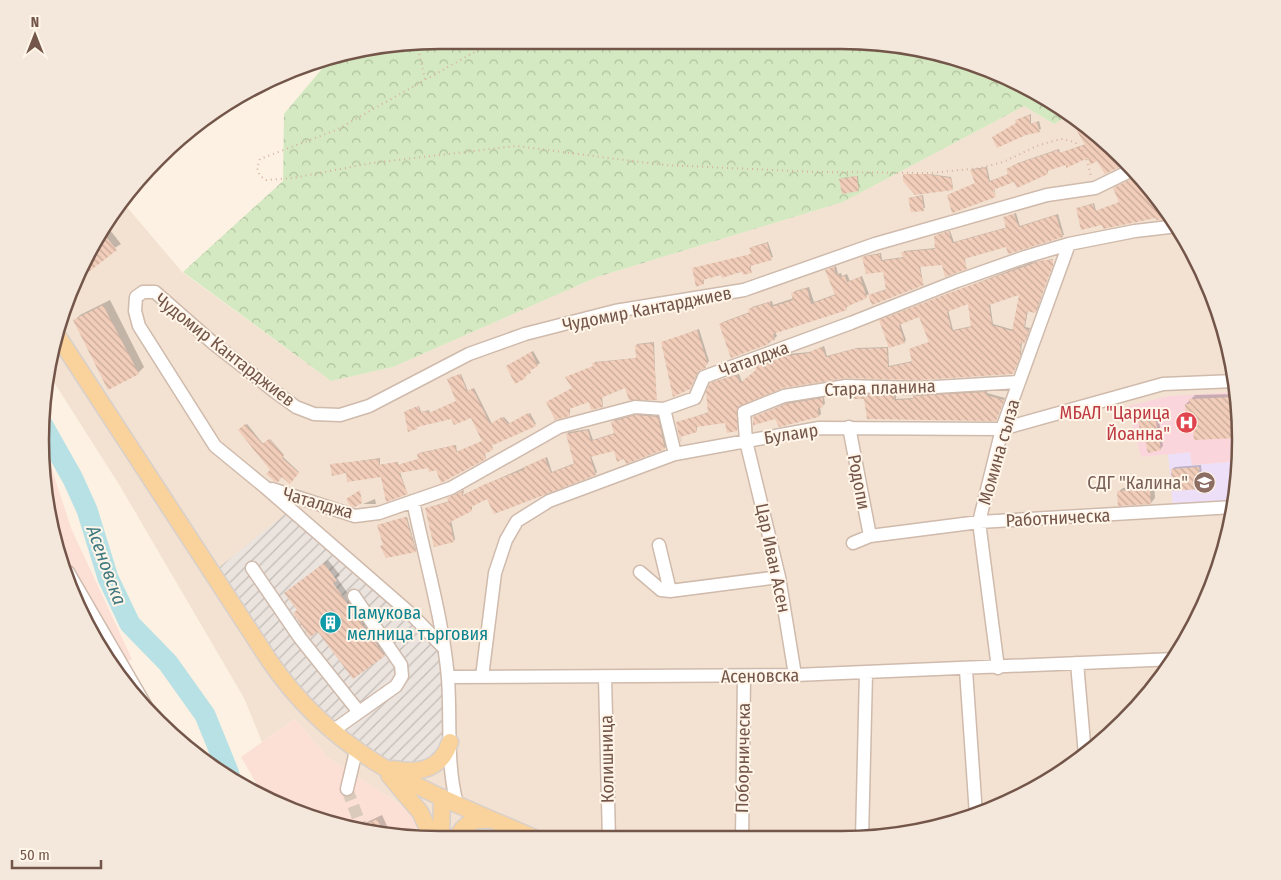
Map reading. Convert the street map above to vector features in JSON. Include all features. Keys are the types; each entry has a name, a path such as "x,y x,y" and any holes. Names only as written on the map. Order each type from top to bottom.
{"main road":[{"path":"61,342 268,660 295,697 309,712 331,732 380,766 442,797 519,831"},
{"path":"380,766 402,771 421,770 438,763 444,757 450,742"},
{"path":"380,766 420,812 429,831"},
{"path":"442,797 449,831"},
{"path":"452,831 457,804"},
{"path":"459,831 470,821 494,820"}],"street":[{"name":"Чудомир Кантарджиев","path":"265,486 215,446 139,326 135,304 136,297 143,292 155,292 213,343 296,407 314,414 340,416 369,406 469,354 526,334 615,311 744,290 874,244 1048,195 1095,188 1127,173"},
{"name":"Чаталджа","path":"265,486 355,516 379,513 452,488 559,427 635,407 664,409 695,398 704,377 851,323 957,281 1069,244 1135,231 1169,227"},
{"name":"Момина сълза","path":"998,668 979,522 1002,429 1069,244"},
{"name":"Булаир","path":"482,677 495,573 506,540 517,521 549,501 675,454 746,441 820,428 1002,429 1163,384 1228,381"},
{"name":"Стара планина","path":"746,441 742,418 744,412 784,396 846,386 919,388 1019,382"},
{"path":"664,409 675,454"},
{"name":"Родопи","path":"849,427 870,536"},
{"name":"Цар Иван Асен","path":"746,441 779,577 795,675"},
{"path":"265,486 412,615 444,648"},
{"path":"413,501 444,648 448,677 451,781 457,804"},
{"name":"Работническа","path":"853,543 870,536 979,522 1226,507"},
{"path":"659,546 670,591"},
{"path":"252,568 300,638 359,712"},
{"path":"640,572 661,590 670,591 779,577"},
{"path":"331,732 400,682 402,670 398,660 354,596"},
{"path":"85,603 108,646"},
{"name":"Асеновска","path":"448,677 795,675 966,670 1164,659"},
{"path":"1076,663 1084,746"},
{"path":"966,670 975,807"},
{"path":"862,830 866,673"},
{"name":"Поборническа","path":"742,831 744,676"},
{"name":"Колишница","path":"605,677 609,831"},
{"path":"347,789 356,751"},
{"path":"442,797 451,781"}],"path":[{"path":"480,49 336,130 260,159 256,168 260,176 266,180 293,178 372,163 459,155 516,146 664,165 816,172 931,173 980,168 1002,162 1039,145 1061,139 1075,142 1085,154 1095,188"},
{"path":"418,50 425,79"}],"shaded area":[{"path":"1024,106 1054,124 1063,119 1118,163 1151,202 1180,244 1192,267 1211,314 1225,364 1229,389 1232,440 1231,466 1225,516 1219,541 1192,613 1180,636 1151,678 1118,717 1099,734 1037,779 1014,791 967,810 917,824 892,828 841,831 420,830 407,809 327,757 295,719 262,742 244,698 120,486 53,381 62,339 79,290 101,244 127,207 182,272 331,381 393,367 597,277 843,202"},
{"name":"МБАЛ \"Царица Йоанна\"","path":"1229,392 1231,462 1192,465 1190,452 1141,457 1128,406 1169,396"},
{"name":"СДГ \"Калина\"","path":"1191,452 1192,465 1231,462 1227,503 1173,507 1168,454"},
{"path":"50,466 71,528 132,659 121,666 101,636 79,590 62,541 56,516"},
{"path":"291,509 444,648 447,750 402,771 331,732 211,574"},
{"path":"295,719 327,757 407,809 420,830 364,824 339,818 290,801 258,786 241,757"}],"green space":[{"path":"440,49 841,49 892,52 942,62 1014,89 1037,101 1063,119 1054,124 1024,106 843,202 597,277 393,367 331,381 183,272 283,181 284,114 323,67 364,56 389,52"}],"building":[{"path":"1030,115 1030,124 1037,122 1040,132 1026,135 997,148 992,137 1016,123 1015,120"},
{"path":"1075,127 1121,166 1105,174 1097,161 1090,165 1088,158 1066,168 1066,165 1047,171 1048,174 1017,188 1014,182 993,190 996,197 952,213 947,195 975,183 970,170 986,168 989,182 1008,174 1006,169 1016,164 1058,150 1059,153 1085,145"},
{"path":"903,174 927,174 951,178 953,190 915,195 903,181"},
{"path":"857,176 859,191 842,194 839,179"},
{"path":"1132,179 1163,219 1156,220 1156,218 1103,229 1102,225 1081,230 1076,208 1093,204 1095,211 1119,202 1113,188"},
{"path":"922,196 924,211 911,212 908,198"},
{"path":"1014,214 1019,227 1056,215 1063,237 1008,254 1006,247 964,259 967,269 945,277 942,265 919,267 924,285 872,305 868,295 886,290 883,272 866,274 862,257 880,254 881,261 903,258 901,252 935,249 934,236 949,231 952,243 1006,228 1003,217"},
{"path":"106,237 117,250 86,274"},
{"path":"767,243 772,260 750,266 752,273 743,275 742,272 722,278 721,275 703,280 704,284 696,287 692,268 751,254 749,248"},
{"path":"1043,260 1053,260 1053,265 1035,313 1027,311 1024,328 1029,330 1024,344 1021,342 1020,357 1013,374 919,380 846,378 783,388 738,407 737,431 727,433 725,423 696,427 697,432 680,437 681,445 676,422 708,413 706,392 710,383 737,375 740,383 756,370 755,367 786,356 809,353 822,347 826,357 854,349 887,348 888,367 912,362 909,349 929,342 919,317 899,325 905,343 889,348 879,320","holes":["1019,295 1012,331 992,325 989,305","968,304 971,327 952,331 947,312"]},
{"path":"834,267 836,275 838,274 840,277 845,276 847,282 860,277 867,298 846,307 847,310 773,334 775,340 768,342 769,344 731,358 719,324 749,313 748,309 770,302 771,307 793,300 791,293 807,288 811,304 835,295 825,270"},
{"path":"103,305 139,374 108,390 73,320"},
{"path":"697,330 708,364 705,365 706,368 698,371 690,389 673,397 661,342"},
{"path":"653,343 657,400 629,400 625,388 603,397 601,399 603,407 591,410 589,402 569,409 570,416 555,420 546,402 572,388 565,377 593,366 592,363 636,358 635,345"},
{"path":"531,352 538,366 525,376 526,378 515,384 506,366"},
{"path":"460,374 467,391 473,389 490,424 502,417 508,424 528,413 536,426 491,446 493,450 484,454 486,459 441,483 436,470 429,472 428,468 399,473 408,494 386,502 381,477 347,482 346,473 332,476 330,464 379,459 379,465 397,462 398,465 418,459 417,454 455,445 456,452 482,441 471,418 454,425 451,419 417,427 417,429 408,432 404,412 418,406 420,412 428,411 429,413 456,401 447,379"},
{"path":"986,392 986,395 1004,400 996,421 867,419 864,399 854,399 853,394 894,395 895,400 913,399 913,396"},
{"path":"1230,397 1232,438 1194,440 1193,426 1186,426 1185,404 1189,404 1189,399"},
{"path":"823,398 823,407 818,408 819,417 779,427 775,419 754,425 753,427 753,417 786,404"},
{"path":"1149,413 1151,417 1155,416 1161,450 1148,453 1144,435 1141,436 1137,416"},
{"path":"636,415 658,417 665,449 626,464 624,459 617,462 614,451 590,457 596,475 494,514 487,499 471,507 472,511 450,522 454,542 434,547 425,508 449,502 447,498 463,491 462,496 483,485 525,469 524,467 545,458 551,473 574,464 566,434 588,430 591,441 614,434 611,422"},
{"path":"245,424 262,444 269,439 284,456 282,458 299,473 290,484 282,477 278,482 274,481 266,474 270,470 238,430"},
{"path":"1199,467 1201,489 1172,491 1171,469"},
{"path":"1150,489 1151,504 1118,506 1117,491"},
{"path":"360,490 362,503 355,507 350,506 346,499"},
{"path":"406,517 416,552 386,558 380,546 383,545 377,525"},
{"name":"Памукова мелница търговия","path":"324,563 337,581 333,583 385,656 353,679 318,632 310,637 293,613 297,610 284,593"},
{"path":"377,819 381,827 366,824"}],"waterway":[{"name":"Асеновска","path":"49,437 73,479 87,510 108,578 130,624 168,663 205,715 226,767"}],"tunnel":[{"path":"347,789 360,823"}],"place":[{"name":"МБАЛ \"Царица Йоанна\"","path":"1186,423"},
{"name":"СДГ \"Калина\"","path":"1204,483"},
{"name":"Памукова мелница търговия","path":"331,623"}]}
